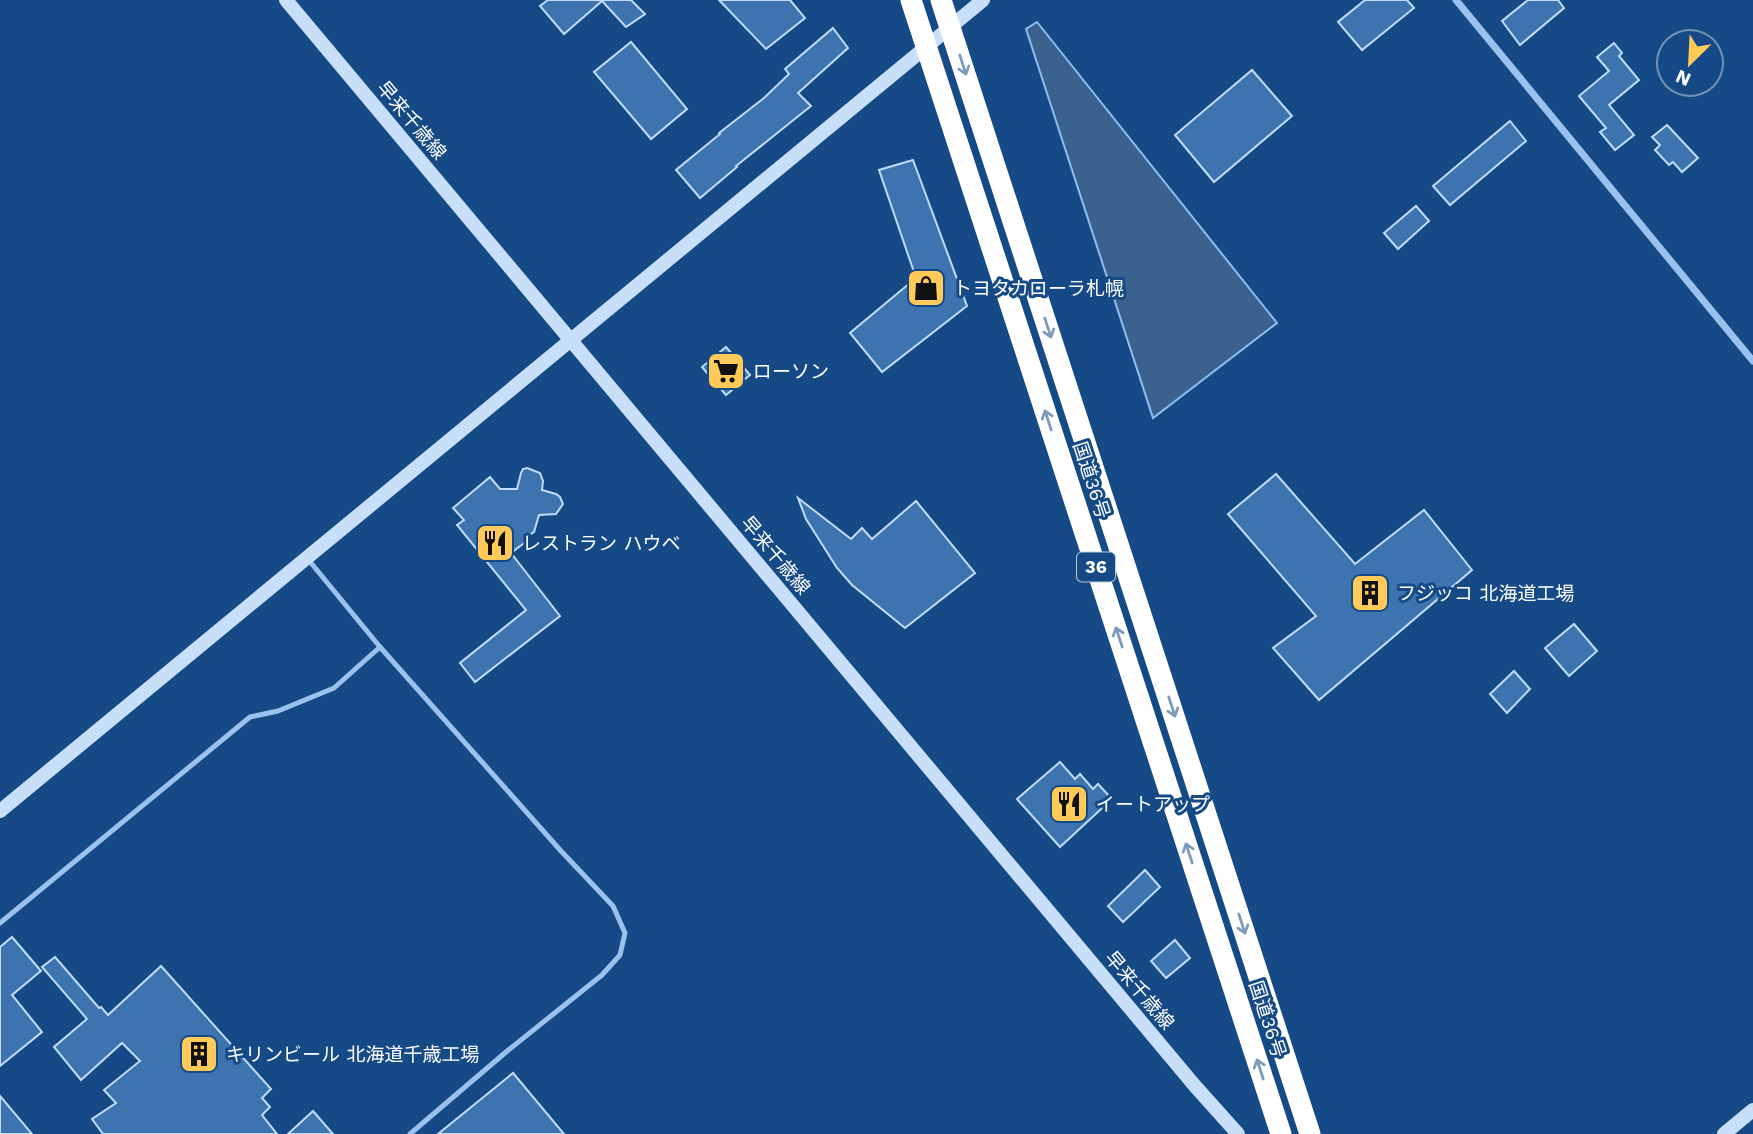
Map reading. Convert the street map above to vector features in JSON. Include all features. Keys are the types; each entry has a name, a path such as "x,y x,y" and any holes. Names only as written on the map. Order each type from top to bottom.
{"highway":[{"name":"国道36号","path":"911,0 1281,1134"},
{"name":"国道36号","path":"941,0 1310,1134"}],"main road":[{"name":"早来千歳線","path":"286,0 1177,1065 1238,1134"},
{"path":"0,811 983,0"},
{"path":"1724,1134 1753,1110"}],"street":[{"path":"1456,0 1753,361"}],"lane":[{"path":"307,558 380,647 613,906 625,933 620,955 602,975 410,1134"},
{"path":"0,923 250,717 278,711 334,688 380,647"}],"water":[{"path":"1037,22 1277,323 1153,418 1026,29"}],"building":[{"path":"548,0 631,0 645,14 626,27 602,1 564,34 540,6"},
{"path":"719,0 790,0 805,18 766,49"},
{"path":"1365,0 1407,0 1414,8 1362,50 1338,22"},
{"path":"1528,0 1558,0 1564,8 1520,45 1502,21"},
{"path":"833,28 848,48 798,93 811,106 700,198 676,170 764,98 789,74 785,69"},
{"path":"631,42 687,109 651,139 594,72"},
{"path":"1614,43 1622,53 1619,56 1639,80 1609,105 1634,135 1615,150 1600,132 1606,128 1579,96 1609,71 1597,57"},
{"path":"1252,70 1292,116 1214,182 1175,135"},
{"path":"1510,121 1526,141 1450,205 1433,186"},
{"path":"1667,125 1698,158 1682,172 1673,162 1669,165 1655,150 1660,145 1652,137"},
{"path":"913,160 967,306 882,372 850,333 916,278 879,170"},
{"path":"1416,206 1429,221 1398,249 1384,233"},
{"name":"ローソン","path":"726,347 750,375 726,395 702,367"},
{"path":"527,468 540,473 542,490 556,494 563,504 556,514 539,515 534,532 525,537 527,541 511,553 560,616 475,682 460,663 526,610 457,525 464,520 453,508 490,477 500,489 517,489 521,473"},
{"name":"フジッコ 北海道工場","path":"1276,474 1355,564 1424,510 1472,570 1319,700 1273,648 1316,616 1228,514"},
{"path":"798,498 851,539 862,528 872,539 916,501 975,573 905,628 852,585 837,568 806,519"},
{"path":"1574,624 1597,651 1569,676 1545,648"},
{"path":"1514,671 1530,689 1507,713 1490,694"},
{"path":"1060,762 1075,779 1080,774 1093,789 1098,784 1112,799 1060,847 1017,799"},
{"path":"1145,870 1160,887 1123,922 1108,906"},
{"path":"12,937 41,971 12,995 42,1032 0,1066 0,947"},
{"path":"1175,940 1190,958 1166,978 1151,961"},
{"name":"キリンビール 北海道千歳工場","path":"55,957 108,1015 161,966 271,1089 262,1098 270,1107 262,1115 277,1134 103,1134 92,1119 116,1103 104,1090 140,1061 122,1043 81,1080 54,1047 87,1019 42,967"},
{"name":"キリンビール 北海道千歳工場","path":"513,1073 564,1134 438,1134"},
{"path":"0,1096 32,1134 0,1134"},
{"name":"キリンビール 北海道千歳工場","path":"313,1111 333,1134 288,1134"}],"place":[{"name":"トヨタカローラ札幌","path":"926,288"},
{"name":"ローソン","path":"726,371"},
{"name":"レストラン ハウベ","path":"495,543"},
{"name":"フジッコ 北海道工場","path":"1370,593"},
{"name":"イートアップ","path":"1069,804"},
{"name":"キリンビール 北海道千歳工場","path":"199,1054"}]}
